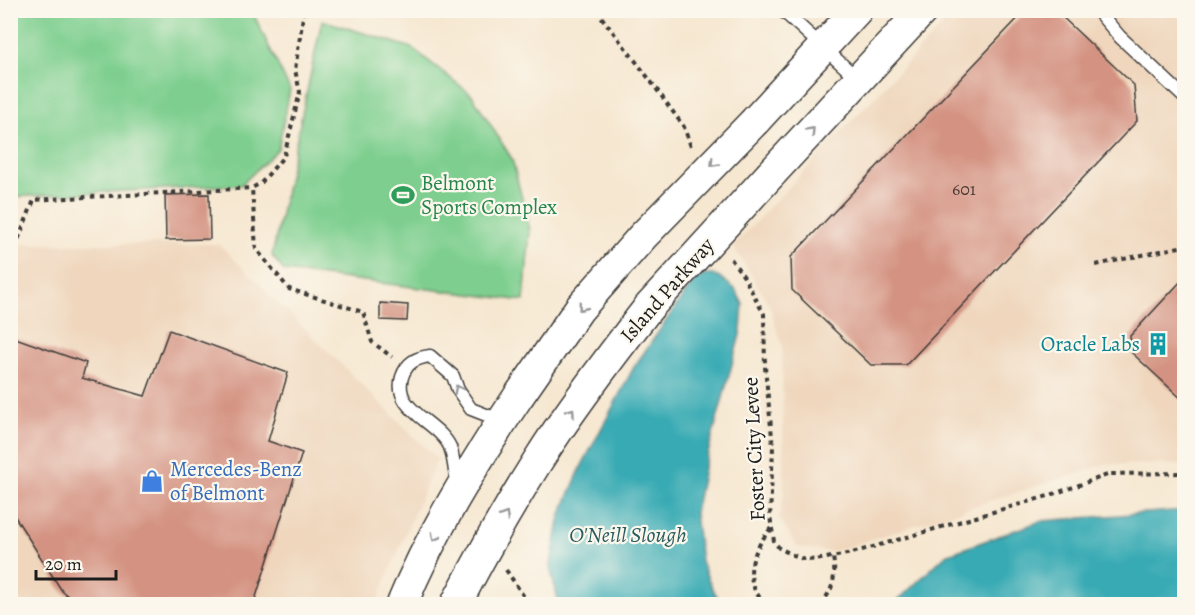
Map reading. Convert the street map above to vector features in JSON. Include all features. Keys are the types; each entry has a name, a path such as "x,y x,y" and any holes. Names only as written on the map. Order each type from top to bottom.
{"street":[{"path":"402,604 413,577 459,493 511,407 579,309 643,236 755,121 857,10"},
{"name":"Island Parkway","path":"456,604 488,544 538,460 597,375 656,298 923,10"}],"lane":[{"path":"782,10 859,80"},
{"path":"1098,10 1120,37 1185,97"},
{"path":"459,493 450,447 443,437 406,402 400,384 405,367 417,358 430,356 453,376 458,390 471,409 489,416 511,407"}],"path":[{"path":"10,240 18,240 34,200 252,188 261,183 284,156 300,92 296,70 304,10"},
{"path":"596,10 645,72 684,127 691,148"},
{"path":"252,188 256,249 289,289 363,312 372,342 405,367"},
{"path":"1096,264 1185,246"},
{"name":"Foster City Levee","path":"727,254 744,278 764,314 765,368 773,447 770,518 774,541 779,548 793,555 816,560 833,557 1048,496 1110,474 1185,473"},
{"path":"766,604 755,590 751,573 752,557 760,542 772,528"},
{"path":"820,604 832,587 835,573 833,557"},
{"path":"502,565 529,604"}],"shaded area":[{"path":"956,11 1184,11 1184,465 1106,464 831,552 797,547 779,518 784,494 782,346 769,304 733,246"},
{"path":"10,244 219,244 437,459 376,604 11,604"}],"green space":[{"path":"11,10 252,11 290,90 278,149 241,185 11,197"},
{"name":"Belmont Sports Complex","path":"322,20 412,48 472,95 512,159 530,230 524,301 284,271 272,256"}],"water":[{"name":"O'Neill Slough","path":"706,274 718,276 735,289 743,304 741,331 704,468 695,513 701,561 712,588 722,604 559,604 550,568 560,516 581,467 634,367 690,286 697,278"},
{"path":"1184,510 1184,604 894,604 946,555 1041,521"}],"building":[{"path":"1057,12 1134,85 1137,121 906,365 871,365 792,290 791,257 1023,13"},
{"path":"209,194 210,239 166,240 165,195"},
{"name":"Oracle Labs","path":"1184,278 1184,401 1132,353 1130,336"},
{"path":"380,303 408,305 407,321 380,320"},
{"name":"Mercedes-Benz of Belmont","path":"169,330 288,373 268,441 302,453 254,604 77,604 62,591 10,509 10,336 86,363 82,378 145,396"}],"place":[{"name":"Belmont Sports Complex","path":"403,195"},
{"name":"Oracle Labs","path":"1158,344"},
{"name":"Mercedes-Benz of Belmont","path":"152,481"}]}
